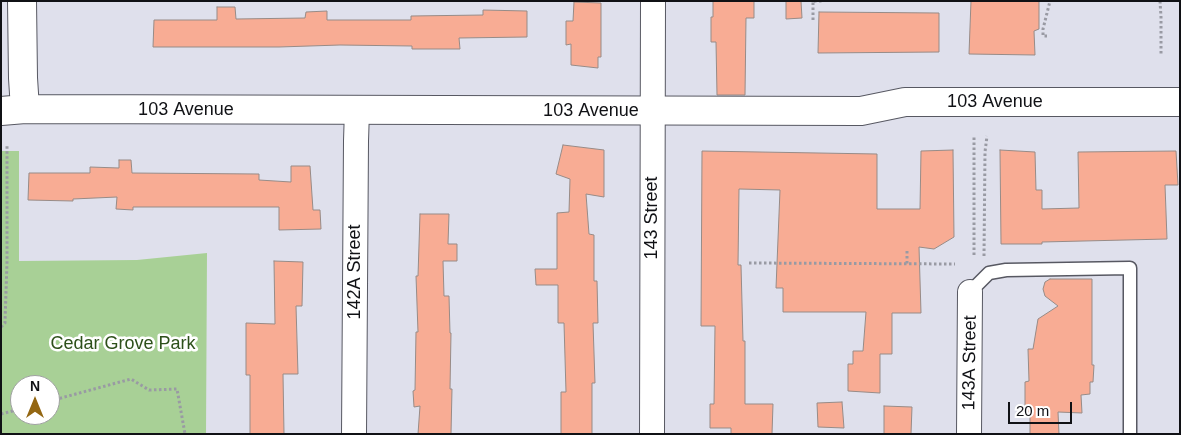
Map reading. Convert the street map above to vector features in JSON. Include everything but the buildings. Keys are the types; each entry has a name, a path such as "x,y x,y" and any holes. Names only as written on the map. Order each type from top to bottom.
{"street":[{"path":"13,110 23,78 22,1"},
{"name":"143 Street","path":"652,434 653,1"},
{"name":"103 Avenue","path":"13,110 861,112 904,102 1180,102"},
{"name":"142A Street","path":"354,434 358,110"},
{"name":"143A Street","path":"969,434 970,292"}],"lane":[{"path":"970,292 988,272 1130,268 1130,434"}],"path":[{"path":"813,20 813,1 823,1"},
{"path":"1047,36 1043,36 1043,29 1050,1"},
{"path":"1160,1 1162,56"},
{"path":"974,136 974,255"},
{"path":"984,256 985,152 987,136"},
{"path":"1,327 5,323 7,271 7,145"},
{"path":"907,251 907,264"},
{"path":"749,263 956,264"},
{"path":"60,398 131,379 149,390 177,389 185,434"}],"green space":[{"name":"Cedar Grove Park","path":"1,151 19,151 19,261 137,260 207,253 206,434 1,434"}]}
